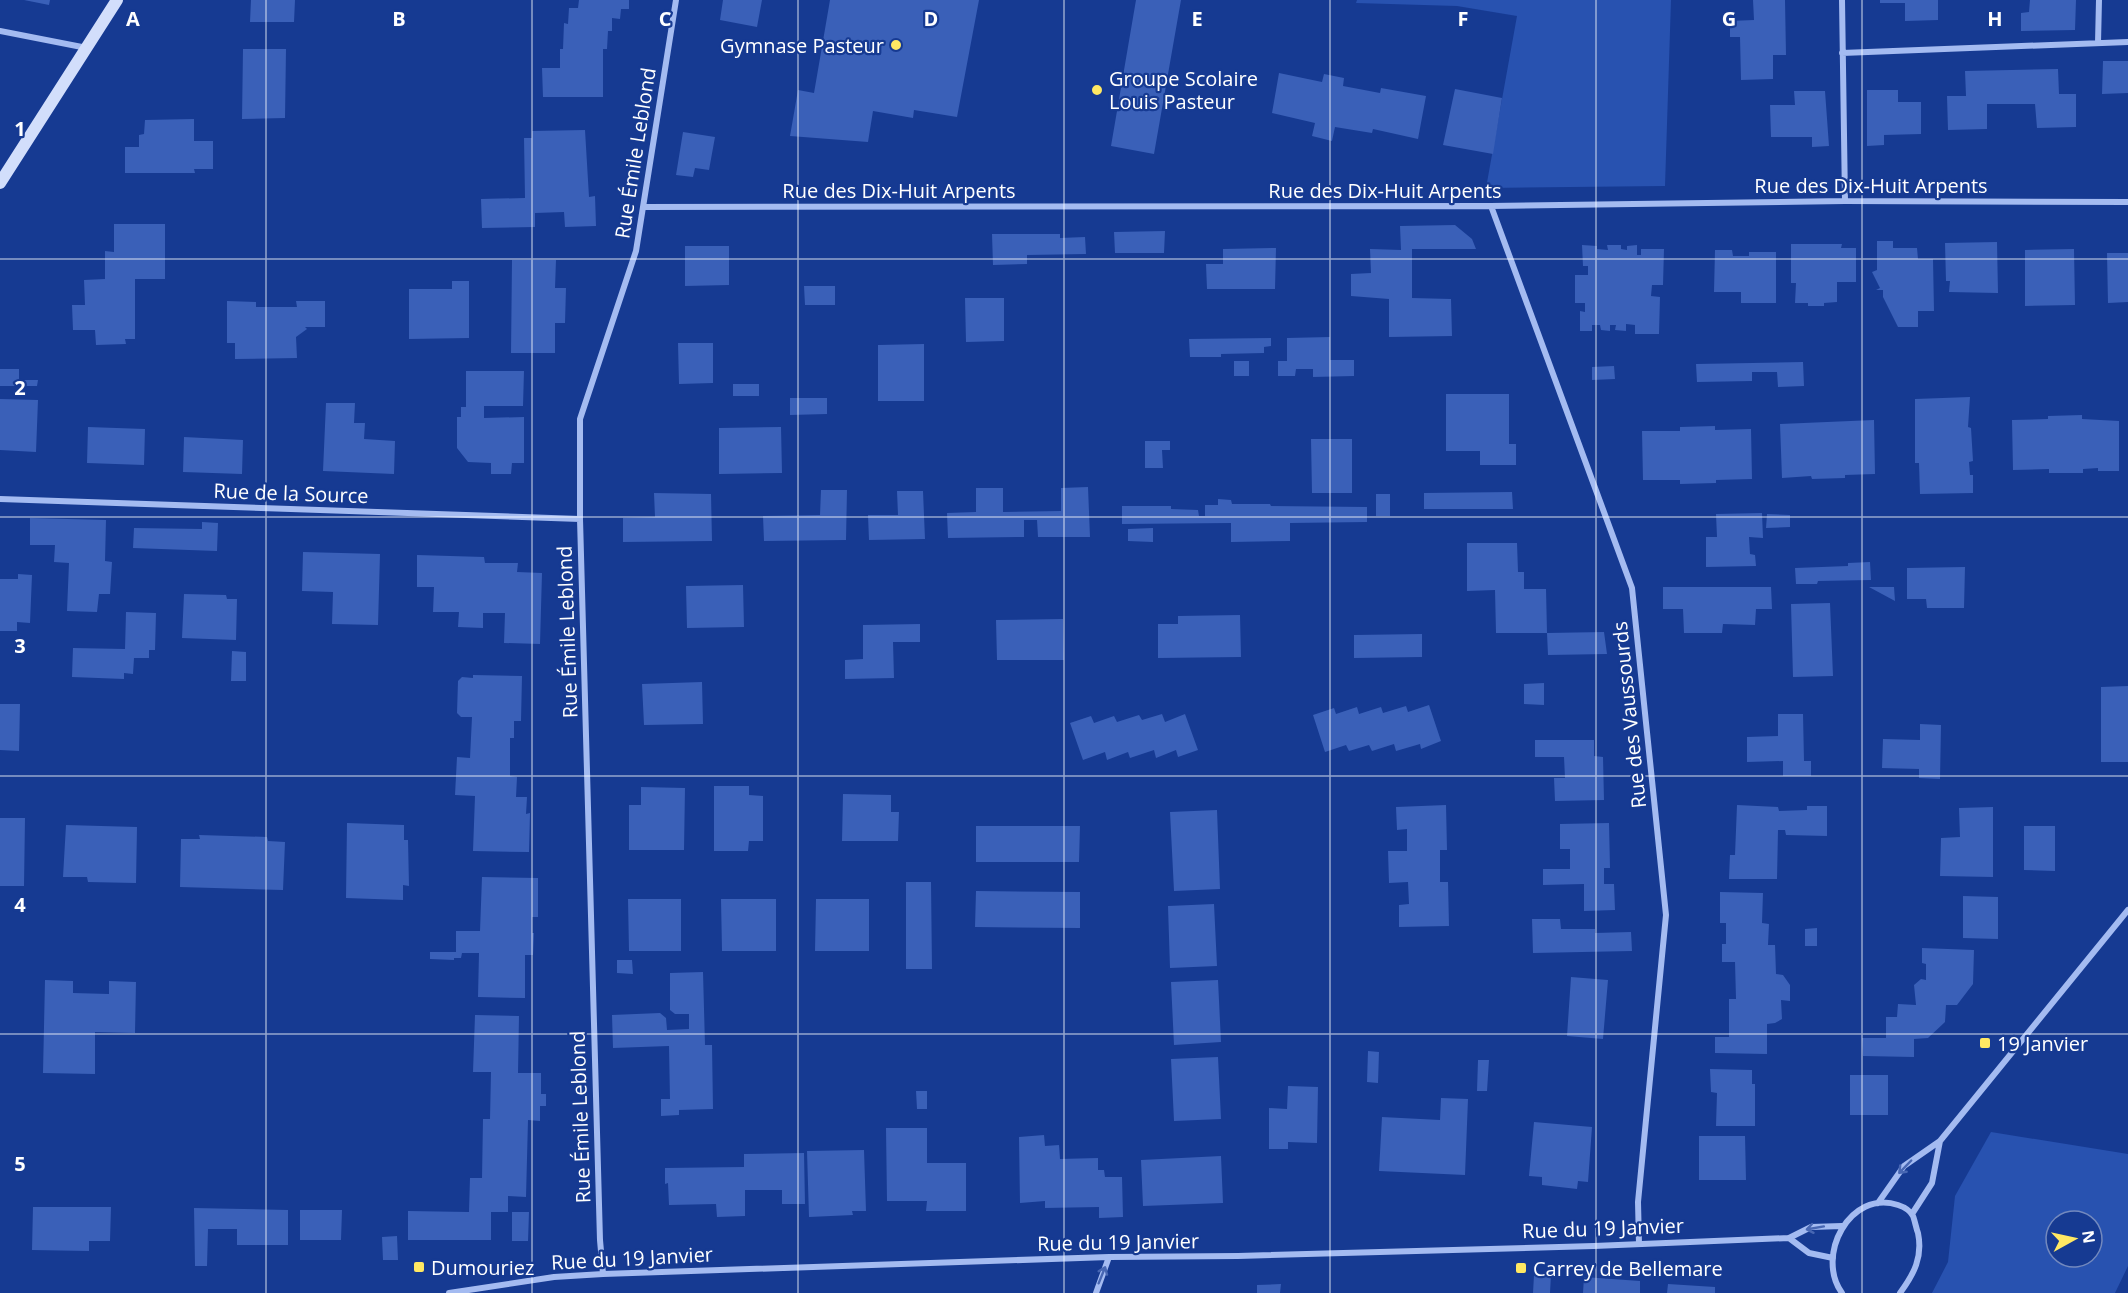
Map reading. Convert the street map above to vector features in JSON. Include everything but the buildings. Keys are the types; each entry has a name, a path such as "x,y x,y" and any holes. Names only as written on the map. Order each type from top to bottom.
{"main road":[{"path":"0,183 117,0"}],"street":[{"name":"Rue Émile Leblond","path":"603,1274 580,519 580,419 636,251 676,0"},
{"path":"1842,0 1845,201"},
{"path":"2098,43 2099,0"},
{"path":"0,32 87,48"},
{"path":"1842,53 2128,42"},
{"name":"Rue des Dix-Huit Arpents","path":"643,207 1491,206 1845,201 2128,202"},
{"name":"Rue des Vaussourds","path":"1491,206 1632,588 1666,915 1638,1202 1639,1244"},
{"name":"Rue de la Source","path":"0,499 580,519"},
{"path":"1878,1203 1904,1166 1940,1141 2128,910"},
{"path":"1912,1214 1932,1183 1940,1141"},
{"path":"1842,1293 1834,1277 1833,1258 1842,1226 1854,1214 1878,1203 1891,1203 1905,1207 1912,1214 1920,1245 1916,1268 1900,1293"},
{"name":"Rue du 19 Janvier","path":"449,1293 554,1277 603,1274 1109,1257 1238,1256 1639,1244 1789,1238 1811,1227 1842,1226"},
{"path":"1789,1238 1809,1253 1833,1258"},
{"path":"1096,1293 1109,1257"}],"shaded area":[{"path":"1357,0 1671,0 1665,186 1486,188 1517,16 1457,6 1356,3"},
{"path":"1991,1132 2128,1154 2128,1266 2115,1293 1932,1293 1948,1262 1955,1196"}],"place":[{"name":"Gymnase Pasteur","path":"896,45"},
{"name":"Groupe Scolaire Louis Pasteur","path":"1097,90"},
{"name":"19 Janvier","path":"1985,1043"},
{"name":"Dumouriez","path":"419,1267"},
{"name":"Carrey de Bellemare","path":"1521,1268"}]}
